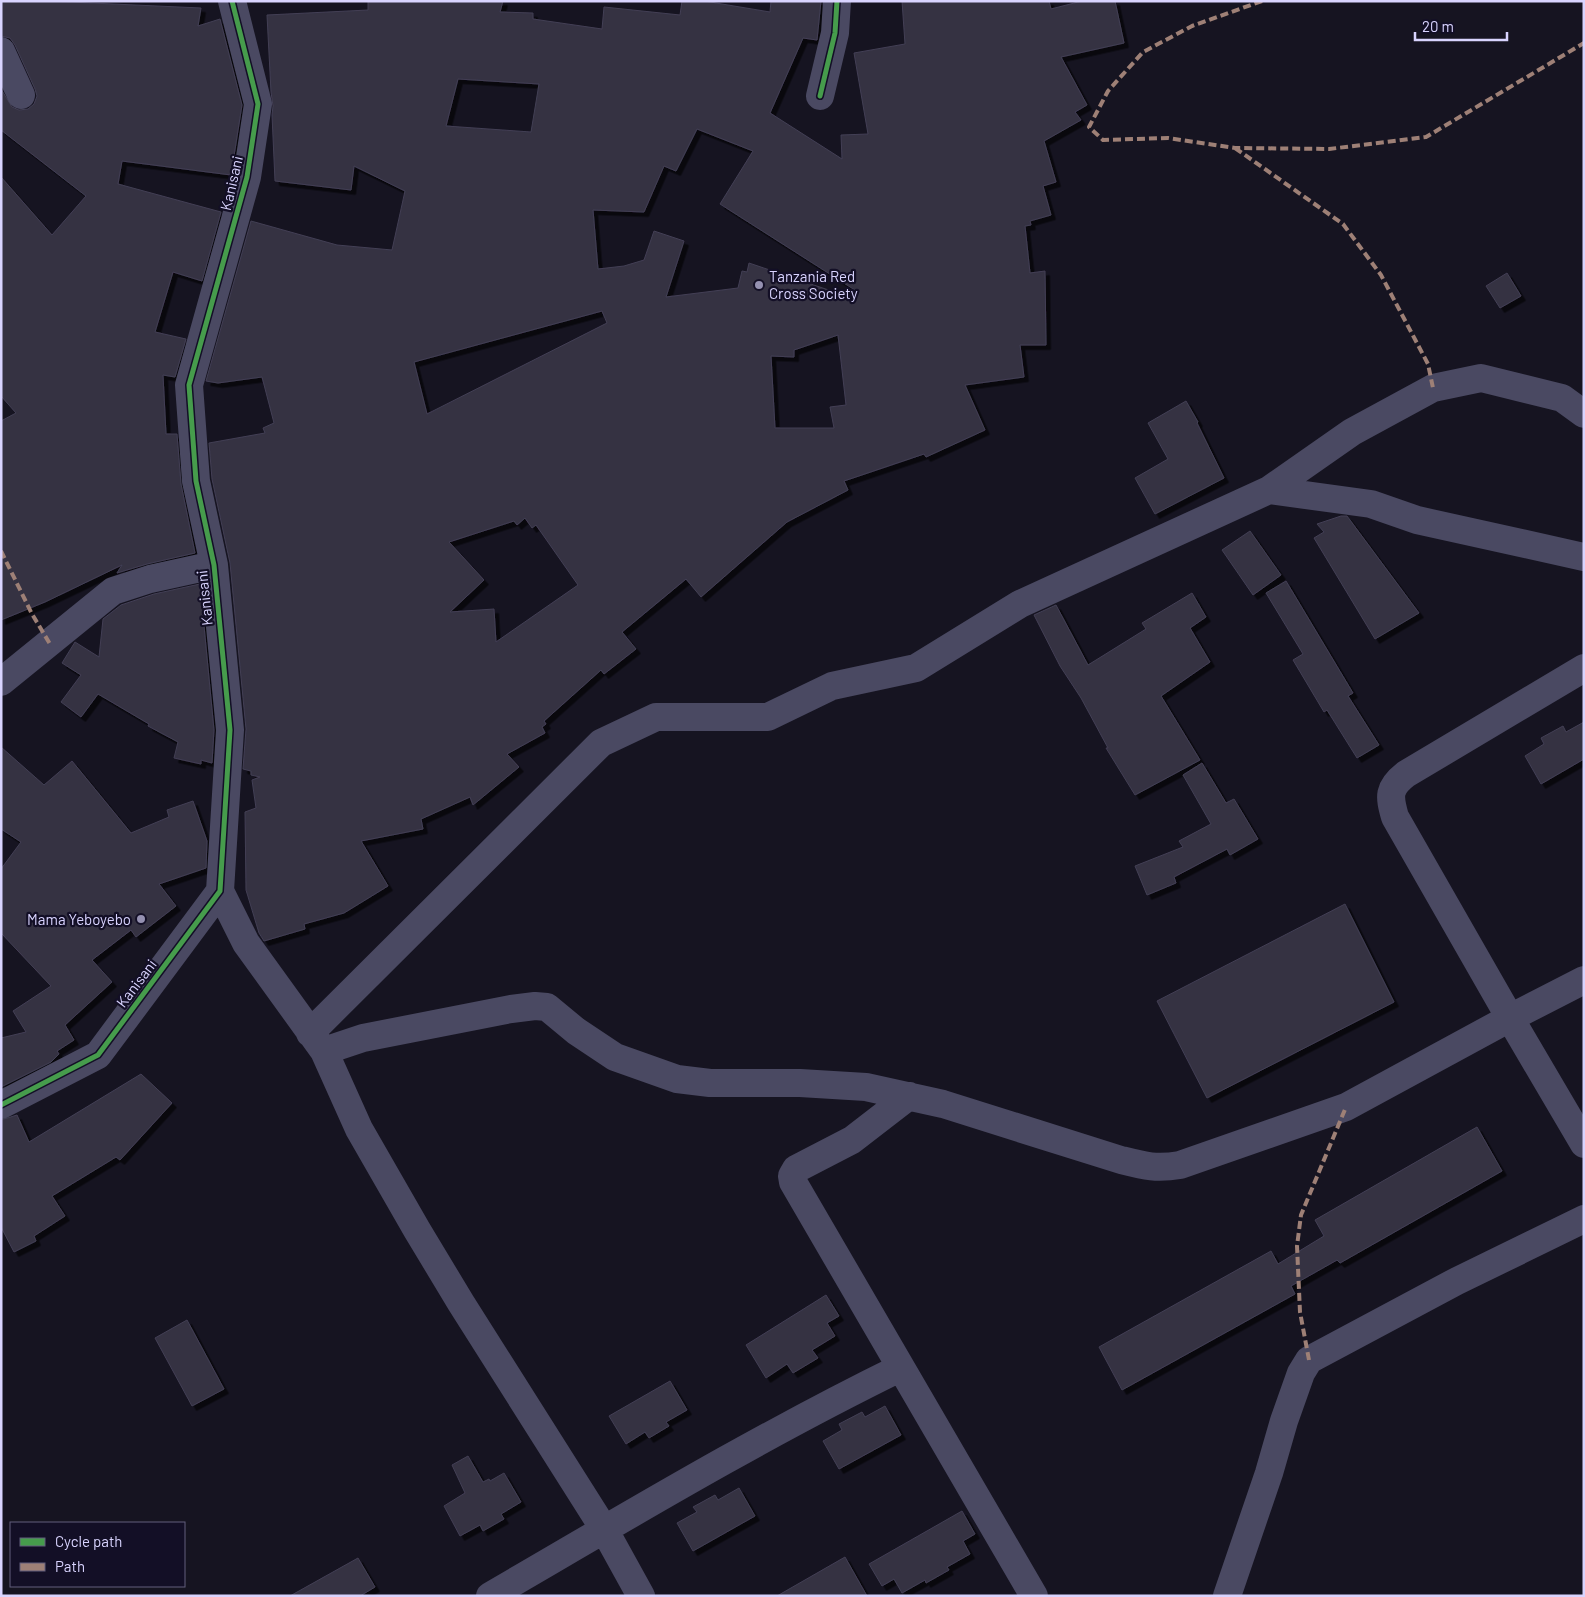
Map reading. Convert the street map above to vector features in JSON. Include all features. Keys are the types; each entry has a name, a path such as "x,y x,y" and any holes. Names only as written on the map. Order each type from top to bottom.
{"street":[{"name":"Kanisani","path":"1,1105 98,1055 220,891 230,730 214,565 196,482 189,385 247,177 258,104 232,1"},
{"path":"820,96 835,33 836,1"},
{"path":"1,51 21,95"},
{"path":"317,1042 601,744 656,717 768,717 832,686 916,668 1020,604 1269,490 1352,432 1433,388 1481,378 1562,398 1584,414"},
{"path":"1269,490 1372,504 1417,520 1584,557"},
{"path":"1,682 113,591 150,579 214,565"},
{"path":"1584,668 1406,774 1396,781 1391,790 1391,803 1396,816 1510,1018 1584,1144"},
{"path":"220,891 246,943 317,1042 359,1129 417,1230 604,1529 641,1596"},
{"path":"317,1042 363,1038 511,1009 535,1006 546,1007 576,1031 615,1057 677,1079 710,1083 800,1083 866,1087 943,1104 1121,1160 1149,1167 1162,1168 1180,1165 1346,1107 1584,980"},
{"path":"909,1096 852,1140 796,1169 792,1176 793,1182 1034,1596"},
{"path":"1227,1596 1269,1473 1284,1420 1301,1373 1309,1360 1458,1281 1584,1218"},
{"path":"490,1596 709,1468 818,1408 900,1368"}],"building":[{"path":"1,1 47,1 201,8 198,26 220,19 242,105 231,175 122,161 118,184 221,212 202,281 173,272 155,332 186,339 175,377 163,375 166,434 177,434 181,484 195,553 117,573 122,565 45,602 1,620 1,421 16,413 1,396 1,177 52,235 86,196 1,130 1,89 12,107 19,110 28,109 34,104 37,96 15,45 10,38 1,36"},
{"path":"368,1 503,1 500,12 533,13 533,19 602,29 604,7 680,15 682,1 704,1 770,12 771,1 821,1 817,40 803,38 770,113 842,159 841,135 868,134 854,53 905,44 902,1 1049,1 1051,9 1082,1 1115,1 1124,43 1061,57 1087,105 1075,112 1081,120 1044,141 1056,182 1043,186 1051,215 1030,221 1031,225 1025,226 1030,273 1045,271 1046,345 1020,345 1024,377 965,385 985,430 926,457 924,454 844,481 848,490 787,522 701,597 686,579 622,632 636,649 604,674 601,670 544,721 546,724 542,727 545,733 507,754 519,767 473,805 470,797 421,819 423,829 361,841 388,886 344,913 304,924 305,929 264,941 259,933 246,890 245,812 256,808 252,780 260,777 251,775 251,771 243,769 246,729 230,563 212,479 209,443 265,433 263,428 274,423 262,377 218,383 206,381 251,221 337,245 392,250 405,191 354,166 351,190 275,181 273,106 267,15 368,10","holes":["458,79 539,84 531,132 446,126","697,129 753,151 720,204 858,292 855,299 749,263 747,272 742,271 738,288 666,297 684,241 654,231 644,260 624,266 598,269 593,210 644,212 664,166 676,171","602,311 607,323 427,414 414,362","838,335 846,405 830,407 834,428 775,428 771,356 794,357 794,350","525,518 532,528 536,525 578,585 496,642 494,609 450,612 484,580 449,542 514,521 517,525"]},
{"path":"1507,273 1521,296 1500,308 1486,286"},
{"path":"1186,401 1224,478 1155,514 1135,478 1168,459 1148,423"},
{"path":"1341,516 1347,516 1419,613 1375,639 1314,538 1324,532 1317,524"},
{"path":"1250,531 1281,575 1253,595 1222,550"},
{"path":"1286,581 1353,693 1348,696 1379,745 1357,758 1327,710 1324,712 1293,660 1303,654 1266,593"},
{"path":"200,584 214,730 212,763 201,760 201,764 174,758 178,742 148,726 149,724 98,694 81,717 61,702 81,675 62,663 75,642 99,657 103,619 121,605 154,594"},
{"path":"1192,593 1206,617 1190,628 1210,662 1161,696 1200,760 1135,795 1106,748 1108,748 1081,698 1060,666 1034,615 1056,605 1088,665 1146,629 1142,623"},
{"path":"1584,722 1584,759 1541,784 1525,756 1544,744 1541,738 1563,726 1566,732"},
{"path":"1,747 44,785 72,761 131,833 169,817 167,810 193,801 207,841 206,868 159,884 176,906 136,937 131,930 92,960 112,982 65,1025 74,1040 57,1051 59,1054 51,1062 1,1087 1,1038 26,1032 13,1011 51,986 1,933 1,869 21,842 1,829"},
{"path":"1202,763 1226,803 1234,799 1258,839 1230,855 1227,849 1174,877 1176,883 1147,895 1135,866 1183,847 1179,841 1211,824 1183,775"},
{"path":"1345,904 1394,1002 1207,1098 1157,1001"},
{"path":"141,1074 172,1103 120,1160 116,1157 52,1196 65,1216 34,1236 36,1241 14,1252 1,1227 1,1120 17,1115 29,1142"},
{"path":"1477,1127 1502,1171 1340,1263 1337,1260 1291,1286 1295,1294 1122,1390 1099,1347 1271,1251 1278,1264 1324,1236 1315,1220"},
{"path":"826,1295 839,1316 827,1323 835,1336 812,1350 818,1358 793,1373 787,1364 766,1378 746,1345"},
{"path":"187,1320 224,1389 192,1406 155,1338"},
{"path":"670,1381 687,1410 666,1422 669,1426 649,1438 645,1432 626,1444 609,1416"},
{"path":"885,1406 901,1435 839,1469 823,1441 842,1430 839,1424 862,1412 865,1417"},
{"path":"468,1456 483,1482 489,1479 490,1481 504,1473 521,1502 501,1514 504,1519 483,1531 480,1525 460,1536 444,1506 465,1493 452,1465"},
{"path":"739,1488 755,1516 693,1551 677,1523 697,1512 693,1507 715,1495 718,1500"},
{"path":"962,1511 975,1534 963,1541 970,1554 947,1567 949,1570 926,1583 925,1580 902,1593 894,1579 882,1586 869,1564"},
{"path":"845,1557 867,1596 777,1596"},
{"path":"358,1558 375,1587 360,1596 290,1596"}],"marked path":[{"path":"1262,1 1192,26 1143,52 1108,91 1089,127 1103,140 1168,138 1235,148 1329,149 1426,137 1584,43"},
{"path":"1235,148 1343,224 1381,275 1428,364 1433,388"},
{"path":"1,551 32,614 50,644"},
{"path":"1309,1360 1300,1312 1297,1246 1301,1215 1346,1107"}],"cycle path":[{"path":"1,1105 98,1055 220,891 230,730 214,565 196,481 189,385 247,177 258,104 232,1"},
{"path":"820,96 835,33 837,1"}],"place":[{"name":"Tanzania Red Cross Society","path":"759,285"},
{"name":"Mama Yeboyebo","path":"141,919"}]}
